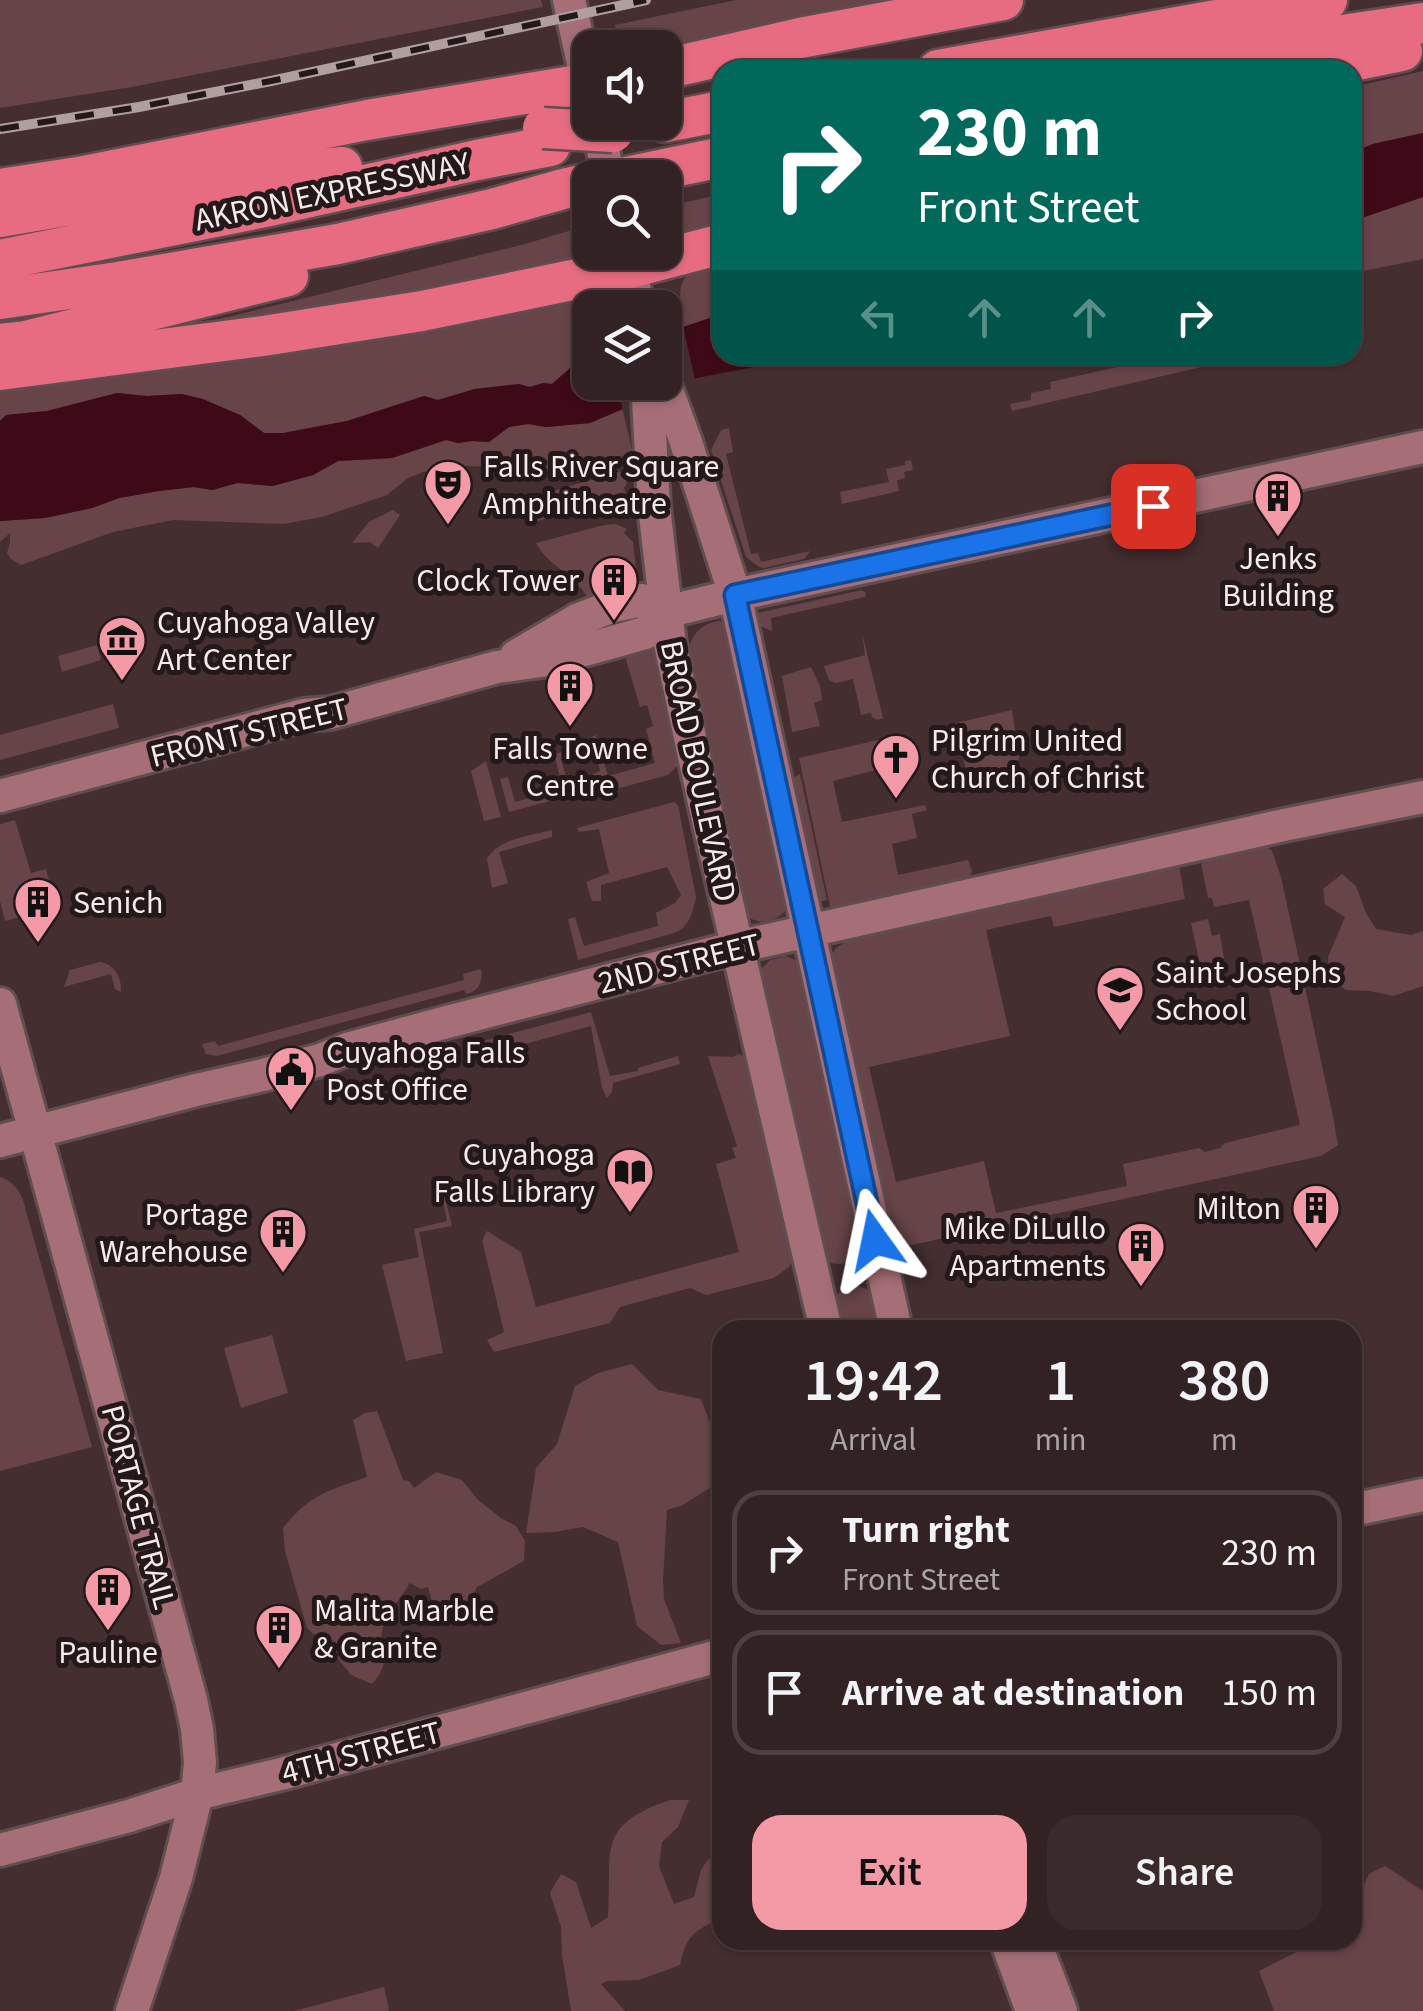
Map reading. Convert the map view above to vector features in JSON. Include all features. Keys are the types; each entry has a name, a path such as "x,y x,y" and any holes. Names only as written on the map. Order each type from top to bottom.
{"highway":[{"path":"682,65 800,38 1003,0"},
{"path":"994,60 1327,0"},
{"path":"1183,60 1423,23"},
{"path":"1358,60 1423,47"},
{"path":"2,208 78,177 367,120 572,90"},
{"name":"AKRON EXPRESSWAY","path":"682,118 712,113"},
{"name":"AKRON EXPRESSWAY","path":"0,260 270,206 572,134"},
{"path":"2,208 331,169 546,137"},
{"path":"682,165 712,159"},
{"name":"AKRON EXPRESSWAY","path":"0,299 338,244 572,187"},
{"path":"9,352 340,263 492,209"},
{"path":"9,352 263,336 633,282 712,248"}],"main road":[{"path":"568,0 575,30"},
{"name":"BROAD BOULEVARD","path":"656,400 667,443 735,595 894,1320"},
{"name":"BROAD BOULEVARD","path":"667,443 654,507 672,656 824,1320"},
{"name":"FRONT STREET","path":"0,796 497,667 576,620 612,606 642,600 666,612 1423,447"},
{"name":"2ND STREET","path":"0,1141 263,1076 435,1025 738,947 1423,796"},
{"name":"PORTAGE TRAIL","path":"0,1004 197,1729 197,1794 176,1878 132,2011"},
{"path":"1362,1508 1423,1495"},
{"name":"4TH STREET","path":"0,1850 712,1658"},
{"path":"1010,1950 1032,2011"},
{"path":"1038,1950 1061,2011"}],"shaded area":[{"path":"0,0 541,0 543,7 132,87 0,108"},
{"path":"736,0 936,0 682,49 682,30 616,30 615,25"},
{"path":"1423,71 1423,133 1362,148 1362,85"},
{"path":"1423,133 1423,197 1362,218 1362,148"},
{"path":"712,196 712,232 682,237 682,203"},
{"path":"1423,197 1423,259 1362,271 1362,218"},
{"path":"572,230 572,259 350,306 199,324"},
{"path":"712,262 712,317 683,327 681,290 688,275"},
{"path":"572,298 572,365 552,384 475,389 438,400 424,396 347,421 283,433 264,433 240,415 181,394 117,393 47,411 6,415 0,421 0,384"},
{"path":"712,317 712,365 764,365 682,384 682,327"},
{"path":"572,365 572,400 645,400 590,423 509,427 489,442 446,440 392,458 338,461 313,475 273,486 238,483 212,490 194,487 159,491 45,518 0,521 0,421 6,415 47,411 117,393 182,394 240,415 264,433 283,433 347,421 424,396 438,400 475,389 552,384"},
{"path":"1126,365 1210,365 1012,411 1010,404 1031,400 1031,393 1051,389 1050,382"},
{"path":"622,407 632,456 567,474 514,467 443,468 408,478 387,495 322,517 284,524 173,520 113,532 21,565 7,553 10,533 0,542 0,521 45,518 159,491 194,487 212,490 237,483 271,486 313,475 338,461 392,458 446,440 489,442 509,427 528,424 546,427 590,423"},
{"path":"729,428 733,452 726,454 751,554 758,553 761,562 810,551 804,559 764,568 746,557 711,450 721,430"},
{"path":"911,460 913,470 904,472 905,478 897,480 899,491 842,504 840,492 889,482 886,469"},
{"path":"622,471 627,483 626,493 621,497 531,523 528,510 532,497"},
{"path":"393,510 400,515 378,548 370,542 352,543 369,522"},
{"path":"616,524 627,529 624,533 633,542 637,578 587,597 536,543 604,525"},
{"path":"862,590 865,597 771,618 772,631 755,621 758,613"},
{"path":"719,621 728,625 790,905 781,915 763,922 745,914 688,652 698,631"},
{"path":"862,633 883,718 878,720 871,713 861,715 853,679 836,683 829,680 824,666 865,655"},
{"path":"97,645 101,660 62,672 58,656"},
{"path":"653,651 677,766 668,775 601,793 598,783 605,777 591,778 600,771 591,737 596,735 608,776 655,763 646,729 653,726 647,705 640,707 624,653"},
{"path":"811,667 820,686 822,700 814,703 820,726 792,732 782,676"},
{"path":"113,704 119,728 0,760 0,735"},
{"path":"1012,710 1019,759 1001,777 974,793 952,724"},
{"path":"878,740 884,768 833,781 842,822 925,805 927,810 912,814 917,838 892,844 898,875 968,860 972,871 969,881 831,911 799,758"},
{"path":"569,750 561,759 567,779 577,781 573,786 576,794 509,812 500,779 508,777 515,802 563,789 554,754"},
{"path":"486,761 501,817 484,821 471,771"},
{"path":"800,774 827,900 812,903 786,782"},
{"path":"674,802 678,805 696,897 687,923 674,933 578,960 568,919 575,917 584,946 658,926 656,913 681,895 667,867 601,885 601,901 592,901 586,882 609,873 599,829 579,832 577,828"},
{"path":"15,820 31,873 46,869 56,908 5,921 0,901 0,824"},
{"path":"552,830 552,837 499,852 508,883 492,888 487,858 493,851 516,839"},
{"path":"1268,848 1281,877 1338,1145 1321,1156 912,1245 899,1246 891,1240 829,960 836,948 851,938 1179,865 1185,899 1054,927 1051,916 986,930 1010,1036 869,1067 896,1182 984,1161 996,1213 1127,1186 1123,1164 1199,1148 1205,1152 1225,1143 1300,1125 1249,900 1214,907 1212,898 1208,898 1201,863"},
{"path":"1342,874 1356,886 1376,929 1411,935 1423,931 1423,986 1393,996 1346,990 1329,978 1328,957 1345,917 1325,904 1323,889"},
{"path":"1208,919 1212,936 1220,934 1224,974 1203,978 1191,923"},
{"path":"786,956 800,962 864,1247 853,1260 843,1264 826,1261 759,971 770,960"},
{"path":"100,962 116,972 121,992 115,989 111,974 64,987 70,970"},
{"path":"481,969 479,985 466,994 464,990 217,1056 206,1054 202,1044 215,1041 218,1046 464,980 463,974"},
{"path":"591,1012 610,1076 638,1071 678,1056 680,1064 613,1083 607,1098 591,1026 480,1056 476,1043"},
{"path":"738,1054 754,1058 795,1254 789,1267 774,1278 706,1295 690,1288 620,1307 610,1323 494,1352 487,1340 504,1332 482,1240 487,1231 521,1252 536,1307 739,1252 716,1164 736,1158 732,1148 737,1146 708,1056"},
{"path":"0,1177 14,1186 23,1200 92,1447 0,1471"},
{"path":"440,1186 452,1226 419,1232 443,1353 406,1361 382,1265 419,1257 414,1229 447,1221"},
{"path":"845,1288 869,1290 882,1320 835,1320 835,1296"},
{"path":"272,1335 288,1393 241,1408 224,1348"},
{"path":"632,1364 658,1390 701,1399 712,1429 712,1487 667,1510 664,1599 681,1643 661,1645 637,1626 618,1542 583,1527 526,1533 536,1468 557,1444 575,1386 598,1373"},
{"path":"377,1411 403,1480 414,1488 436,1472 462,1480 478,1500 516,1526 525,1541 524,1561 477,1587 464,1610 434,1608 428,1587 421,1589 410,1583 384,1624 383,1667 372,1684 351,1675 307,1628 285,1551 283,1528 311,1501 367,1477 353,1420"},
{"path":"670,1800 689,1800 678,1827 662,1842 659,1866 674,1904 694,1897 701,1870 709,1858 712,1923 693,1935 680,1965 639,1980 601,1984 625,2011 571,2011 561,1927 550,1893 561,1874 576,1882 591,1928 608,1917 612,1843 629,1820"},
{"path":"1385,1866 1423,1891 1423,2011 1274,2011 1259,1971 1300,1950 1362,1950 1362,1888 1369,1874"},
{"path":"384,1987 387,2011 294,2011"}],"pier":[{"path":"682,322 696,384 682,389"},
{"path":"621,400 654,400 623,412"}],"railway":[{"path":"0,129 271,81 646,0"}],"place":[{"name":"Falls River Square Amphitheatre","path":"448,526"},
{"name":"Jenks Building","path":"1278,538"},
{"name":"Clock Tower","path":"614,622"},
{"name":"Cuyahoga Valley Art Center","path":"122,682"},
{"name":"Falls Towne Centre","path":"570,728"},
{"name":"Pilgrim United Church of Christ","path":"896,800"},
{"name":"Senich","path":"38,944"},
{"name":"Saint Josephs School","path":"1120,1032"},
{"name":"Cuyahoga Falls Post Office","path":"291,1112"},
{"name":"Cuyahoga Falls Library","path":"630,1214"},
{"name":"Milton","path":"1316,1250"},
{"name":"Portage Warehouse","path":"283,1274"},
{"name":"Mike DiLullo Apartments","path":"1141,1288"},
{"name":"Pauline","path":"108,1632"},
{"name":"Malita Marble & Granite","path":"279,1670"}],"route":[{"path":"875,1240 735,595 1153,506"}]}
